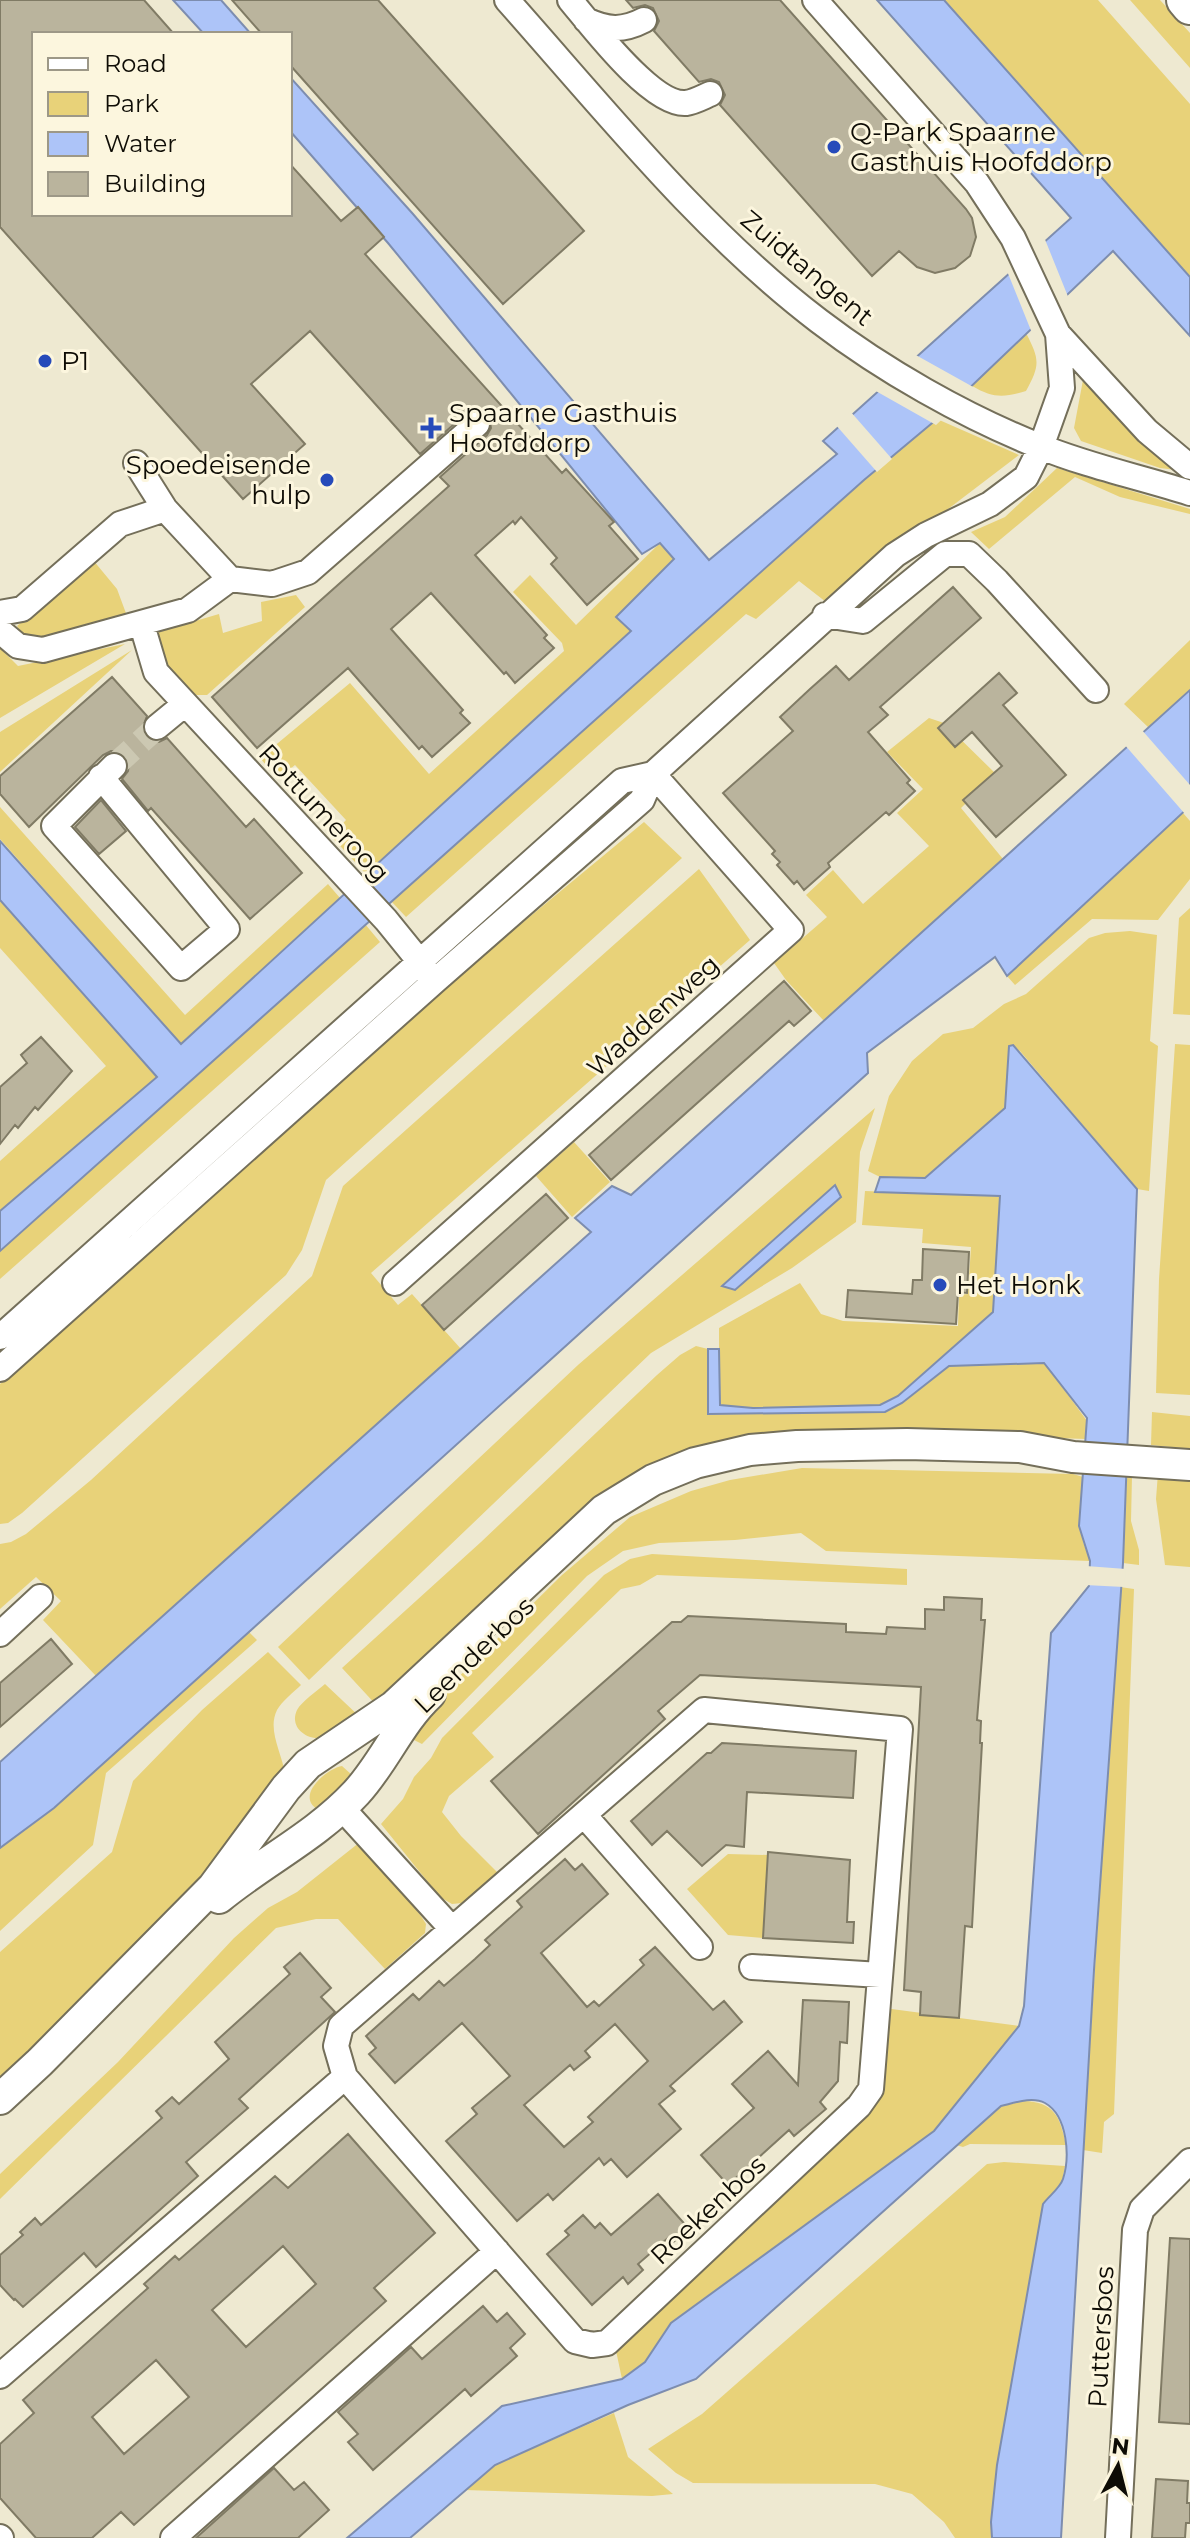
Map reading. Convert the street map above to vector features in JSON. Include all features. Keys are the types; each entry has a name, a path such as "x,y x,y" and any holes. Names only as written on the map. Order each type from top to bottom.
{"highway":[{"path":"1185,0 1190,6"}],"main road":[{"name":"Leenderbos","path":"0,2099 213,1887 286,1788 308,1764 394,1706 604,1510 653,1480 695,1463 750,1450 844,1445 1020,1447 1073,1457 1177,1464"},
{"name":"Leenderbos","path":"0,2117 57,2065 220,1897 311,1834 341,1807 371,1773 425,1699 611,1523 649,1498 695,1479 736,1468 788,1461 1018,1461 1073,1457"},
{"path":"340,1741 353,1742 365,1749 371,1761 371,1773"},
{"path":"286,1788 287,1818 300,1832 311,1834"}],"street":[{"name":"Zuidtangent","path":"507,0 692,206 818,321 889,368 1041,447 1190,493"},
{"path":"570,0 592,30 654,92 686,103 710,94"},
{"path":"815,0 977,183 1013,238 1058,334 1147,431 1190,467"},
{"path":"586,20 602,27 618,29 644,20"},
{"path":"0,1369 642,800 653,774 825,615 895,555 926,535 990,504 1026,477 1041,447 1062,388 1058,334"},
{"path":"136,463 165,509 230,579 272,584 308,572 477,424"},
{"path":"0,613 22,609 120,524 165,509"},
{"path":"825,615 863,621 945,554 969,554 1096,690"},
{"path":"0,631 18,646 43,650 188,610 230,579"},
{"name":"Rottumeroog","path":"142,625 156,672 386,920 419,962"},
{"path":"157,727 185,704"},
{"path":"107,772 227,929 181,968 54,826 107,772"},
{"path":"0,1337 622,781 653,774"},
{"name":"Waddenweg","path":"395,1283 791,930 653,774"},
{"path":"419,962 436,980"},
{"path":"0,1634 40,1597"},
{"name":"Roekenbos","path":"704,1710 900,1729 871,2089 859,2106 607,2343 592,2345 575,2341 345,2077 336,2046 341,2026 584,1815 704,1710"},
{"path":"341,1807 452,1929"},
{"path":"584,1815 700,1947"},
{"path":"752,1967 880,1975"},
{"path":"0,2376 345,2077"},
{"name":"Puttersbos","path":"1118,2538 1135,2230 1142,2209 1190,2161"},
{"path":"173,2538 497,2251"}],"green space":[{"path":"944,0 1098,0 1190,104 1190,277"},
{"path":"1130,0 1160,0 1190,33 1190,68"},
{"path":"1026,333 1036,362 1026,391 998,396 972,386"},
{"path":"1089,379 1176,470 1160,468 1081,441 1074,428 1083,380"},
{"path":"937,419 1019,455 826,602 799,581 756,619 746,614 406,917 391,901 864,480"},
{"path":"1057,468 1190,509 1190,514 1120,497 1075,477 989,549 971,532 1005,517"},
{"path":"660,543 674,559 617,616 631,631 366,874 331,836 346,820 295,765 278,779 260,758 350,683 429,774 564,651 562,643 513,592 530,575 576,625"},
{"path":"93,560 117,589 127,616 41,638 22,634 17,626"},
{"path":"296,595 305,607 207,695 191,695 164,659 158,632 219,614 223,633 262,621 261,602"},
{"path":"1190,640 1190,690 1149,728 1124,704"},
{"path":"125,644 0,718 0,648 18,666"},
{"path":"132,650 0,772 0,732"},
{"path":"929,718 944,723 996,774 961,808 1003,859 824,1021 774,963 827,917 806,895 833,870 863,904 929,846 897,813 923,789 887,752"},
{"path":"0,807 185,1015 328,884 340,898 181,1044 0,839"},
{"path":"1183,813 1190,821 1190,879 1158,920 1092,919 1015,985 1007,976"},
{"path":"644,822 682,858 326,1180 302,1250 286,1275 22,1513 8,1523 0,1524 0,1384 446,986"},
{"path":"699,869 750,940 371,1273 398,1305 412,1294 461,1349 96,1676 43,1620 61,1601 36,1577 0,1609 0,1544 26,1534 91,1480 312,1276 343,1186"},
{"path":"0,900 157,1077 0,1211 0,1161 106,1066 0,948"},
{"path":"1190,908 1190,1015 1173,1014 1179,918"},
{"path":"365,924 380,942 0,1279 0,1250"},
{"path":"1130,931 1157,935 1150,1041 1158,1046 1149,1191 1137,1189 1020,1051 1009,1046 1005,1108 925,1178 880,1177 868,1171 889,1096 912,1061 943,1034 973,1028 1004,1004 1026,994 1089,938"},
{"path":"1175,1044 1190,1045 1190,1395 1156,1393 1159,1279"},
{"path":"875,1108 860,1152 856,1222 792,1268 651,1353 309,1680 278,1647 578,1365"},
{"path":"574,1142 610,1182 572,1217 536,1176"},
{"path":"865,1191 1000,1196 993,1312 898,1396 880,1405 753,1408 719,1405 719,1328 800,1283 821,1314 843,1321 958,1326 959,1295 968,1294 971,1247 922,1243 923,1229 862,1225"},
{"path":"696,1346 708,1349 708,1414 885,1412 902,1403 949,1366 1045,1363 1087,1421 1086,1439 967,1435 702,1449 379,1708 342,1668 481,1542 657,1375"},
{"path":"1152,1412 1190,1416 1190,1449 1151,1445"},
{"path":"802,1468 1073,1474 1083,1477 1083,1542 1090,1561 826,1551 801,1533 659,1543 623,1551 587,1576 422,1744 406,1736 423,1712 562,1575 630,1517 691,1491 730,1480"},
{"path":"1158,1473 1190,1478 1190,1567 1165,1565 1156,1499"},
{"path":"1125,1475 1132,1476 1131,1521 1139,1550 1139,1565 1123,1563"},
{"path":"652,1554 907,1569 907,1585 657,1575 640,1585 621,1589 472,1733 494,1757 449,1796 442,1812 498,1873 462,1903 452,1904 440,1897 381,1824 403,1799 414,1777 431,1758 442,1738 604,1575 630,1559"},
{"path":"1120,1587 1134,1589 1114,2114 1104,2122 1102,2153 1083,2150"},
{"path":"249,1632 257,1640 106,1773 93,1845 0,1931 0,1848 54,1808"},
{"path":"268,1652 301,1685 282,1703 274,1718 274,1734 285,1774 210,1879 0,2085 0,1952 112,1852 133,1781 202,1710"},
{"path":"325,1684 360,1717 331,1735 310,1737 297,1727 295,1716 302,1703"},
{"path":"342,1766 352,1775 352,1784 317,1809 310,1797 316,1783"},
{"path":"360,1842 421,1916 426,1924 425,1933 385,1969 338,1919 316,1919 276,1928 0,2199 0,2174 118,2062 234,1938 268,1908 297,1892"},
{"path":"728,1854 768,1855 763,1938 728,1935 687,1889"},
{"path":"884,2008 1019,2026 934,2131 671,2323 645,2362 622,2379 615,2346 882,2095"},
{"path":"1023,2101 1042,2104 1054,2113 1066,2145 956,2145 1001,2106"},
{"path":"1004,2162 1065,2166 1062,2182 1043,2204 997,2465 992,2538 955,2538 944,2522 912,2494 875,2484 693,2483 648,2449 702,2414 987,2164"},
{"path":"614,2413 628,2457 673,2494 652,2496 465,2490 495,2465"}],"water":[{"path":"173,0 221,0 249,32 202,32"},
{"path":"877,0 944,0 1190,277 1190,336 1113,251 937,419 864,480 0,1251 0,1211 157,1077 0,900 0,841 181,1044 631,631 616,617 674,559 660,543 642,554 388,243 292,133 292,79 413,214 709,560 837,454 823,441 1071,218"},
{"path":"1190,690 1190,806 1007,976 995,957 867,1053 868,1073 54,1808 0,1848 0,1762 591,1232 575,1218 612,1186 631,1195"},
{"path":"1013,1045 1137,1189 1123,1563 1094,1970 1061,2538 992,2538 997,2465 1043,2204 1062,2182 1066,2160 1063,2127 1058,2117 1045,2103 1029,2100 1001,2106 696,2379 628,2405 495,2465 410,2538 347,2538 502,2406 622,2379 645,2362 671,2323 934,2131 1019,2026 1024,2006 1051,1633 1089,1586 1090,1561 1079,1526 1087,1418 1044,1363 949,1366 902,1403 885,1412 708,1414 708,1349 719,1349 720,1405 753,1408 880,1405 898,1396 993,1312 1000,1196 875,1192 880,1177 925,1178 1005,1108 1009,1046"},
{"path":"835,1185 841,1197 735,1290 722,1286"}],"pier":[{"path":"1044,237 1069,299 1032,333 1007,271"},
{"path":"914,354 975,388 936,425 874,390"},
{"path":"850,411 892,459 877,472 835,424"},
{"path":"1141,729 1190,785 1190,810 1185,814 1124,744"},
{"path":"1086,1566 1126,1569 1124,1587 1085,1585"}],"building":[{"path":"0,0 144,0 172,32 32,32 32,216 292,216 292,166 341,221 358,207 384,237 365,254 562,473 566,469 614,522 609,526 638,559 587,605 551,564 557,558 521,517 475,555 547,635 544,638 554,648 515,683 431,593 391,629 463,710 460,713 470,723 432,757 422,746 419,749 348,668 257,748 212,697 449,486 440,477 487,435 491,428 489,415 481,410 468,412 420,454 310,331 251,384 305,444 243,499 0,227"},
{"path":"232,0 378,0 584,231 503,304 292,67 292,32 260,32"},
{"name":"Q-Park Spaarne Gasthuis Hoofddorp","path":"626,0 780,0 966,209 972,218 976,237 970,256 955,268 935,273 917,267 899,251 872,276 720,105 725,95 719,82 711,79 699,82 654,31 659,21 653,8 645,5 633,8"},
{"path":"953,587 981,618 880,707 888,715 868,732 910,780 907,783 915,791 828,863 830,867 804,890 777,865 780,862 772,854 775,851 723,793 793,731 780,717 810,689 836,666 849,680"},
{"path":"999,673 1017,693 1003,705 1066,775 996,837 963,800 1002,766 972,732 955,747 938,728"},
{"path":"112,677 147,716 142,729 146,737 159,742 167,738 246,827 254,819 302,873 250,919 151,808 148,811 122,779 129,763 119,752 111,751 103,755 29,827 0,794 0,776"},
{"path":"101,800 126,831 99,854 75,827"},
{"path":"784,981 811,1011 794,1026 789,1021 611,1180 589,1155"},
{"path":"41,1037 72,1071 38,1110 35,1107 0,1144 0,1087 27,1063 21,1055"},
{"path":"546,1194 568,1218 444,1330 422,1305"},
{"name":"Het Honk","path":"923,1249 969,1252 967,1293 958,1292 956,1324 846,1317 848,1290 912,1294 913,1280 922,1280"},
{"path":"944,1597 982,1599 981,1620 985,1620 977,1720 981,1721 982,1743 972,1927 965,1926 959,2018 920,2015 921,1992 904,1990 921,1687 700,1675 658,1711 665,1719 538,1834 491,1781 672,1622 681,1622 688,1616 846,1624 846,1632 886,1634 887,1627 925,1629 925,1609 944,1610"},
{"path":"51,1639 72,1664 0,1727 0,1683"},
{"path":"722,1743 856,1751 853,1798 747,1792 744,1847 726,1845 702,1866 667,1831 652,1845 631,1821"},
{"path":"768,1852 850,1860 847,1922 854,1922 853,1943 763,1938"},
{"path":"565,1859 575,1870 582,1864 608,1894 541,1953 587,2007 594,2001 599,2006 644,1965 640,1960 655,1947 713,2010 724,2001 742,2022 670,2086 675,2091 659,2104 681,2129 627,2177 611,2159 604,2165 599,2158 553,2200 548,2194 517,2221 446,2141 477,2114 472,2108 510,2076 462,2023 395,2083 369,2054 376,2048 366,2036 413,1994 419,2000 439,1981 444,1986 475,1959 490,1945 485,1940 522,1907 517,1901","holes":["615,2024 648,2061 588,2117 593,2122 564,2147 524,2105 570,2065 574,2070 590,2057 585,2051"]},
{"path":"300,1953 331,1988 321,1997 335,2012 239,2099 248,2108 186,2162 198,2176 96,2267 84,2253 23,2307 14,2300 0,2285 0,2255 23,2235 20,2232 35,2218 41,2225 162,2118 156,2111 172,2097 179,2104 229,2059 215,2042 290,1974 284,1967"},
{"path":"803,2000 849,2002 847,2043 840,2042 838,2081 820,2102 826,2109 794,2136 789,2130 728,2185 701,2155 754,2108 732,2084 768,2051 798,2085"},
{"path":"348,2134 435,2233 374,2288 386,2301 134,2525 121,2512 92,2538 36,2538 0,2498 0,2444 34,2413 23,2400 148,2288 144,2284 175,2256 179,2260 275,2176 288,2188","holes":["283,2246 316,2284 246,2347 212,2310","156,2360 189,2397 124,2454 92,2417"]},
{"path":"658,2194 689,2229 672,2243 668,2238 638,2264 643,2270 628,2284 623,2277 592,2305 547,2254 569,2235 565,2231 583,2215 595,2228 600,2223 611,2235"},
{"path":"1170,2238 1190,2239 1190,2424 1159,2422"},
{"path":"483,2306 497,2322 507,2313 525,2334 510,2348 517,2356 471,2396 465,2389 373,2470 348,2442 358,2434 338,2412 411,2347 422,2359"},
{"path":"274,2468 294,2490 304,2482 329,2510 298,2538 196,2538"},
{"path":"1156,2479 1188,2481 1190,2523 1186,2523 1185,2538 1152,2538"}],"tunnel":[{"path":"114,766 157,727"}],"place":[{"name":"Q-Park Spaarne Gasthuis Hoofddorp","path":"834,147"},
{"name":"P1","path":"45,361"},
{"name":"Spaarne Gasthuis Hoofddorp","path":"431,428"},
{"name":"Spoedeisende hulp","path":"327,480"},
{"name":"Het Honk","path":"940,1285"}]}
